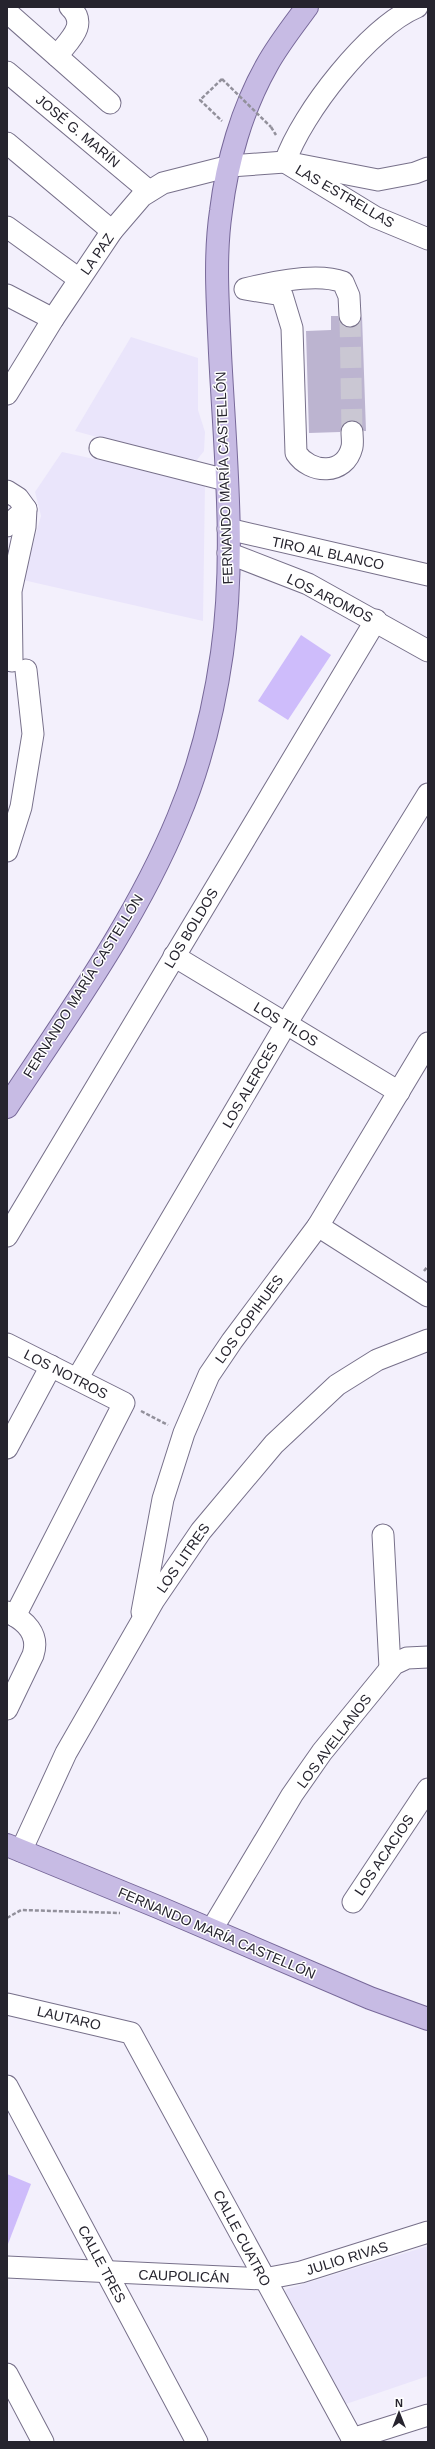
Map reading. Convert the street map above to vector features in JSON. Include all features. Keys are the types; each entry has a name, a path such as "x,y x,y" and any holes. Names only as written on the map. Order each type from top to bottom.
{"main road":[{"name":"FERNANDO MARÍA CASTELLÓN","path":"7,1107 120,932 146,887 178,818 198,763 214,695 226,624 228,529 217,294 221,211 238,135 266,67 306,7"},
{"name":"FERNANDO MARÍA CASTELLÓN","path":"14,1848 212,1930 370,1998 428,2019"}],"street":[{"path":"57,56 77,29 79,20 77,14 70,7"},
{"path":"285,162 299,133 355,56 386,24 416,7"},
{"path":"7,12 110,103"},
{"name":"JOSÉ G. MARÍN","path":"7,72 149,191"},
{"path":"7,143 112,231"},
{"name":"LA PAZ","path":"7,394 52,319 112,231 134,204 149,191 177,178 230,166 285,162 378,180 415,173 428,168"},
{"name":"LAS ESTRELLAS","path":"285,162 375,217 428,239"},
{"path":"7,227 80,279"},
{"path":"217,294 270,283 330,277 343,282 349,296 350,316"},
{"path":"245,289 282,295 292,328 296,453 300,459 313,468 328,469 341,464 350,453 352,446 352,432"},
{"path":"7,295 52,319"},
{"path":"100,448 226,480"},
{"path":"7,491 18,498 26,509 25,526 11,591 19,666 33,734 20,807 7,851"},
{"path":"7,526 26,509"},
{"name":"TIRO AL BLANCO","path":"228,529 428,575"},
{"name":"LOS AROMOS","path":"228,553 308,584 376,620 428,651"},
{"name":"LOS BOLDOS","path":"7,1236 376,620"},
{"name":"LOS ALERCES","path":"77,1379 286,1024 428,794"},
{"name":"LOS TILOS","path":"174,956 398,1092"},
{"name":"LOS COPIHUES","path":"139,1625 163,1499 184,1433 209,1375 232,1341 318,1226 428,1043"},
{"path":"318,1226 428,1296"},
{"name":"LOS LITRES","path":"14,1848 139,1625 169,1575 201,1531 252,1469 294,1424 337,1385 356,1371 398,1350 428,1340"},
{"name":"LOS NOTROS","path":"7,1344 124,1403"},
{"path":"7,1448 51,1366"},
{"path":"7,1708 33,1655 35,1646 33,1635 27,1625 11,1614 124,1403"},
{"path":"384,1535 390,1668 406,1658 428,1657"},
{"name":"LOS AVELLANOS","path":"212,1930 292,1796 322,1752 390,1668"},
{"name":"LOS ACACIOS","path":"353,1902 428,1789"},
{"name":"LAUTARO","path":"7,2004 131,2033"},
{"name":"CALLE CUATRO","path":"131,2033 353,2441"},
{"name":"CALLE TRES","path":"7,2086 197,2442"},
{"name":"JULIO RIVAS","path":"264,2279 301,2272 428,2232"},
{"name":"CAUPOLICÁN","path":"7,2266 264,2279"},
{"path":"7,2374 43,2442"},
{"path":"353,2441 428,2415"}],"path":[{"path":"238,135 200,100 222,79 271,127"},
{"path":"124,1403 184,1433"},
{"path":"7,1918 21,1910 121,1913"}],"shaded area":[{"path":"131,337 198,358 198,410 205,432 204,451 196,461 191,463 75,431"},
{"path":"62,452 205,483 203,621 23,580 41,516 35,492"},
{"path":"301,635 331,655 288,720 258,701"},
{"path":"7,2174 31,2184 8,2244 7,2244"},
{"path":"428,2246 428,2376 346,2404 283,2294 287,2289"}],"building":[{"path":"331,316 338,316 340,323 350,328 357,326 362,316 366,431 364,431 358,422 351,420 342,426 340,432 309,433 306,331 331,330"}],"tunnel":[{"path":"350,316 352,432"}]}
